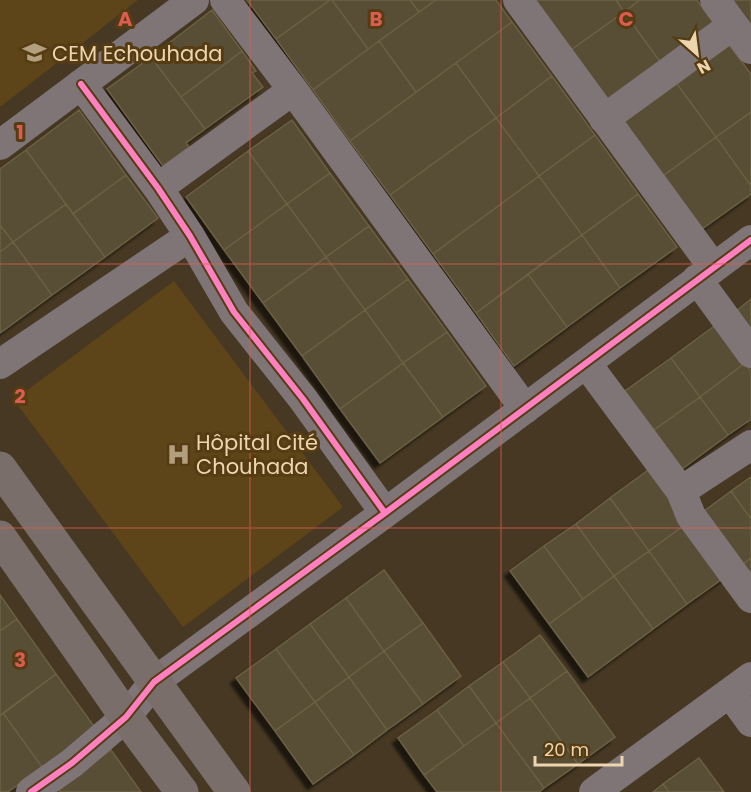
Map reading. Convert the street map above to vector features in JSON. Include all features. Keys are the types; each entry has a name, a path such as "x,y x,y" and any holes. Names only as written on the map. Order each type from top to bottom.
{"street":[{"path":"0,145 194,0"},
{"path":"225,0 525,409"},
{"path":"518,0 604,120 705,273 751,353"},
{"path":"715,0 751,49"},
{"path":"604,120 734,25"},
{"path":"81,84 158,188 190,236 234,312 303,399 385,513"},
{"path":"158,188 293,90"},
{"path":"0,364 190,236"},
{"path":"31,792 72,763 126,717 154,682 751,240"},
{"path":"586,363 681,490 691,516 751,598"},
{"path":"681,490 751,445"},
{"path":"0,468 234,792"},
{"path":"0,537 126,717 182,792"},
{"path":"594,792 741,685 751,722"}],"shaded area":[{"name":"CEM Echouhada","path":"0,0 138,0 0,107"},
{"name":"Hôpital Cité Chouhada","path":"174,281 343,507 183,627 14,400"}],"building":[{"path":"247,0 330,0 276,39"},
{"path":"330,0 368,49 313,90 276,39"},
{"path":"332,0 410,0 419,12 368,49"},
{"path":"410,0 436,0 419,12"},
{"path":"436,0 496,0 512,22 416,92 379,41"},
{"path":"535,0 616,0 624,12 571,50"},
{"path":"616,0 640,0 624,12"},
{"path":"640,0 697,0 714,24 661,63 624,12"},
{"path":"729,0 751,0 751,30"},
{"path":"212,10 242,51 181,97 151,57"},
{"path":"624,12 661,63 608,101 571,50"},
{"path":"512,22 552,76 496,118 456,63"},
{"path":"379,41 416,92 350,141 313,90"},
{"path":"729,45 751,74 751,112 716,137 677,84"},
{"path":"242,51 256,71 252,73 263,87 205,129 181,97"},
{"path":"151,57 205,129 186,143 189,147 163,166 107,89"},
{"path":"456,63 496,118 390,195 350,141"},
{"path":"552,76 595,135 539,176 496,118"},
{"path":"677,84 716,137 663,176 624,122"},
{"path":"79,110 126,175 73,214 26,150"},
{"path":"751,112 751,186 716,137"},
{"path":"496,118 539,176 433,254 390,195"},
{"path":"292,120 330,173 287,204 248,151"},
{"path":"595,135 638,194 582,235 539,176"},
{"path":"716,137 751,186 751,194 702,229 663,176"},
{"path":"26,150 66,204 13,242 0,225 0,169"},
{"path":"248,151 287,204 224,250 186,197"},
{"path":"330,173 369,226 326,257 287,204"},
{"path":"126,175 158,218 105,257 73,214"},
{"path":"539,176 582,235 476,313 433,254"},
{"path":"638,194 677,247 620,288 582,235"},
{"path":"66,204 105,257 52,295 13,242"},
{"path":"287,204 326,257 263,303 224,250"},
{"path":"0,225 13,242 0,252"},
{"path":"369,226 408,279 365,310 326,257"},
{"path":"582,235 620,288 567,327 528,274"},
{"path":"13,242 52,295 0,333 0,252"},
{"path":"326,257 365,310 302,356 263,303"},
{"path":"528,274 567,327 514,366 476,313"},
{"path":"408,279 447,332 403,363 365,310"},
{"path":"751,299 751,334 735,312"},
{"path":"365,310 403,363 340,409 302,356"},
{"path":"717,324 745,363 700,397 671,358"},
{"path":"447,332 486,386 443,417 403,363"},
{"path":"671,358 700,397 654,430 625,391"},
{"path":"403,363 443,417 380,463 340,409"},
{"path":"745,363 751,371 751,419 728,435 700,397"},
{"path":"700,397 728,435 682,469 654,430"},
{"path":"651,468 690,521 649,551 610,498"},
{"path":"751,477 751,519 731,491"},
{"path":"731,491 751,519 751,558 735,570 696,517"},
{"path":"610,498 649,551 614,576 576,524"},
{"path":"690,521 729,574 687,604 649,551"},
{"path":"576,524 614,576 583,599 544,546"},
{"path":"544,546 583,599 549,624 510,571"},
{"path":"649,551 687,604 653,629 614,576"},
{"path":"751,558 751,591 735,570"},
{"path":"384,570 423,623 384,651 346,598"},
{"path":"614,576 653,629 588,677 549,624"},
{"path":"0,595 17,619 0,631"},
{"path":"346,598 384,651 349,677 310,624"},
{"path":"17,619 56,674 0,716 0,631"},
{"path":"423,623 461,676 423,704 384,651"},
{"path":"310,624 349,677 315,702 276,649"},
{"path":"540,635 567,671 530,698 503,662"},
{"path":"276,649 315,702 275,731 236,678"},
{"path":"384,651 423,704 387,730 349,677"},
{"path":"503,662 530,698 496,723 469,686"},
{"path":"567,671 615,737 578,764 530,698"},
{"path":"56,674 96,729 42,767 3,713"},
{"path":"349,677 387,730 354,755 315,702"},
{"path":"469,686 496,723 464,746 437,710"},
{"path":"530,698 578,764 544,788 496,723"},
{"path":"315,702 354,755 313,784 275,731"},
{"path":"437,710 464,746 424,775 398,738"},
{"path":"3,713 42,767 8,792 0,792 0,716"},
{"path":"496,723 544,788 539,792 437,792 424,775"},
{"path":"111,750 141,792 60,792 57,788"},
{"path":"699,758 724,792 669,792 663,784"},
{"path":"663,784 669,792 653,792"}],"cycle path":[{"path":"81,84 158,188 190,236 234,312 303,399 385,513"},
{"path":"31,792 72,763 126,717 154,682 751,240"}],"place":[{"name":"CEM Echouhada","path":"34,53"},
{"name":"Hôpital Cité Chouhada","path":"178,454"}]}
